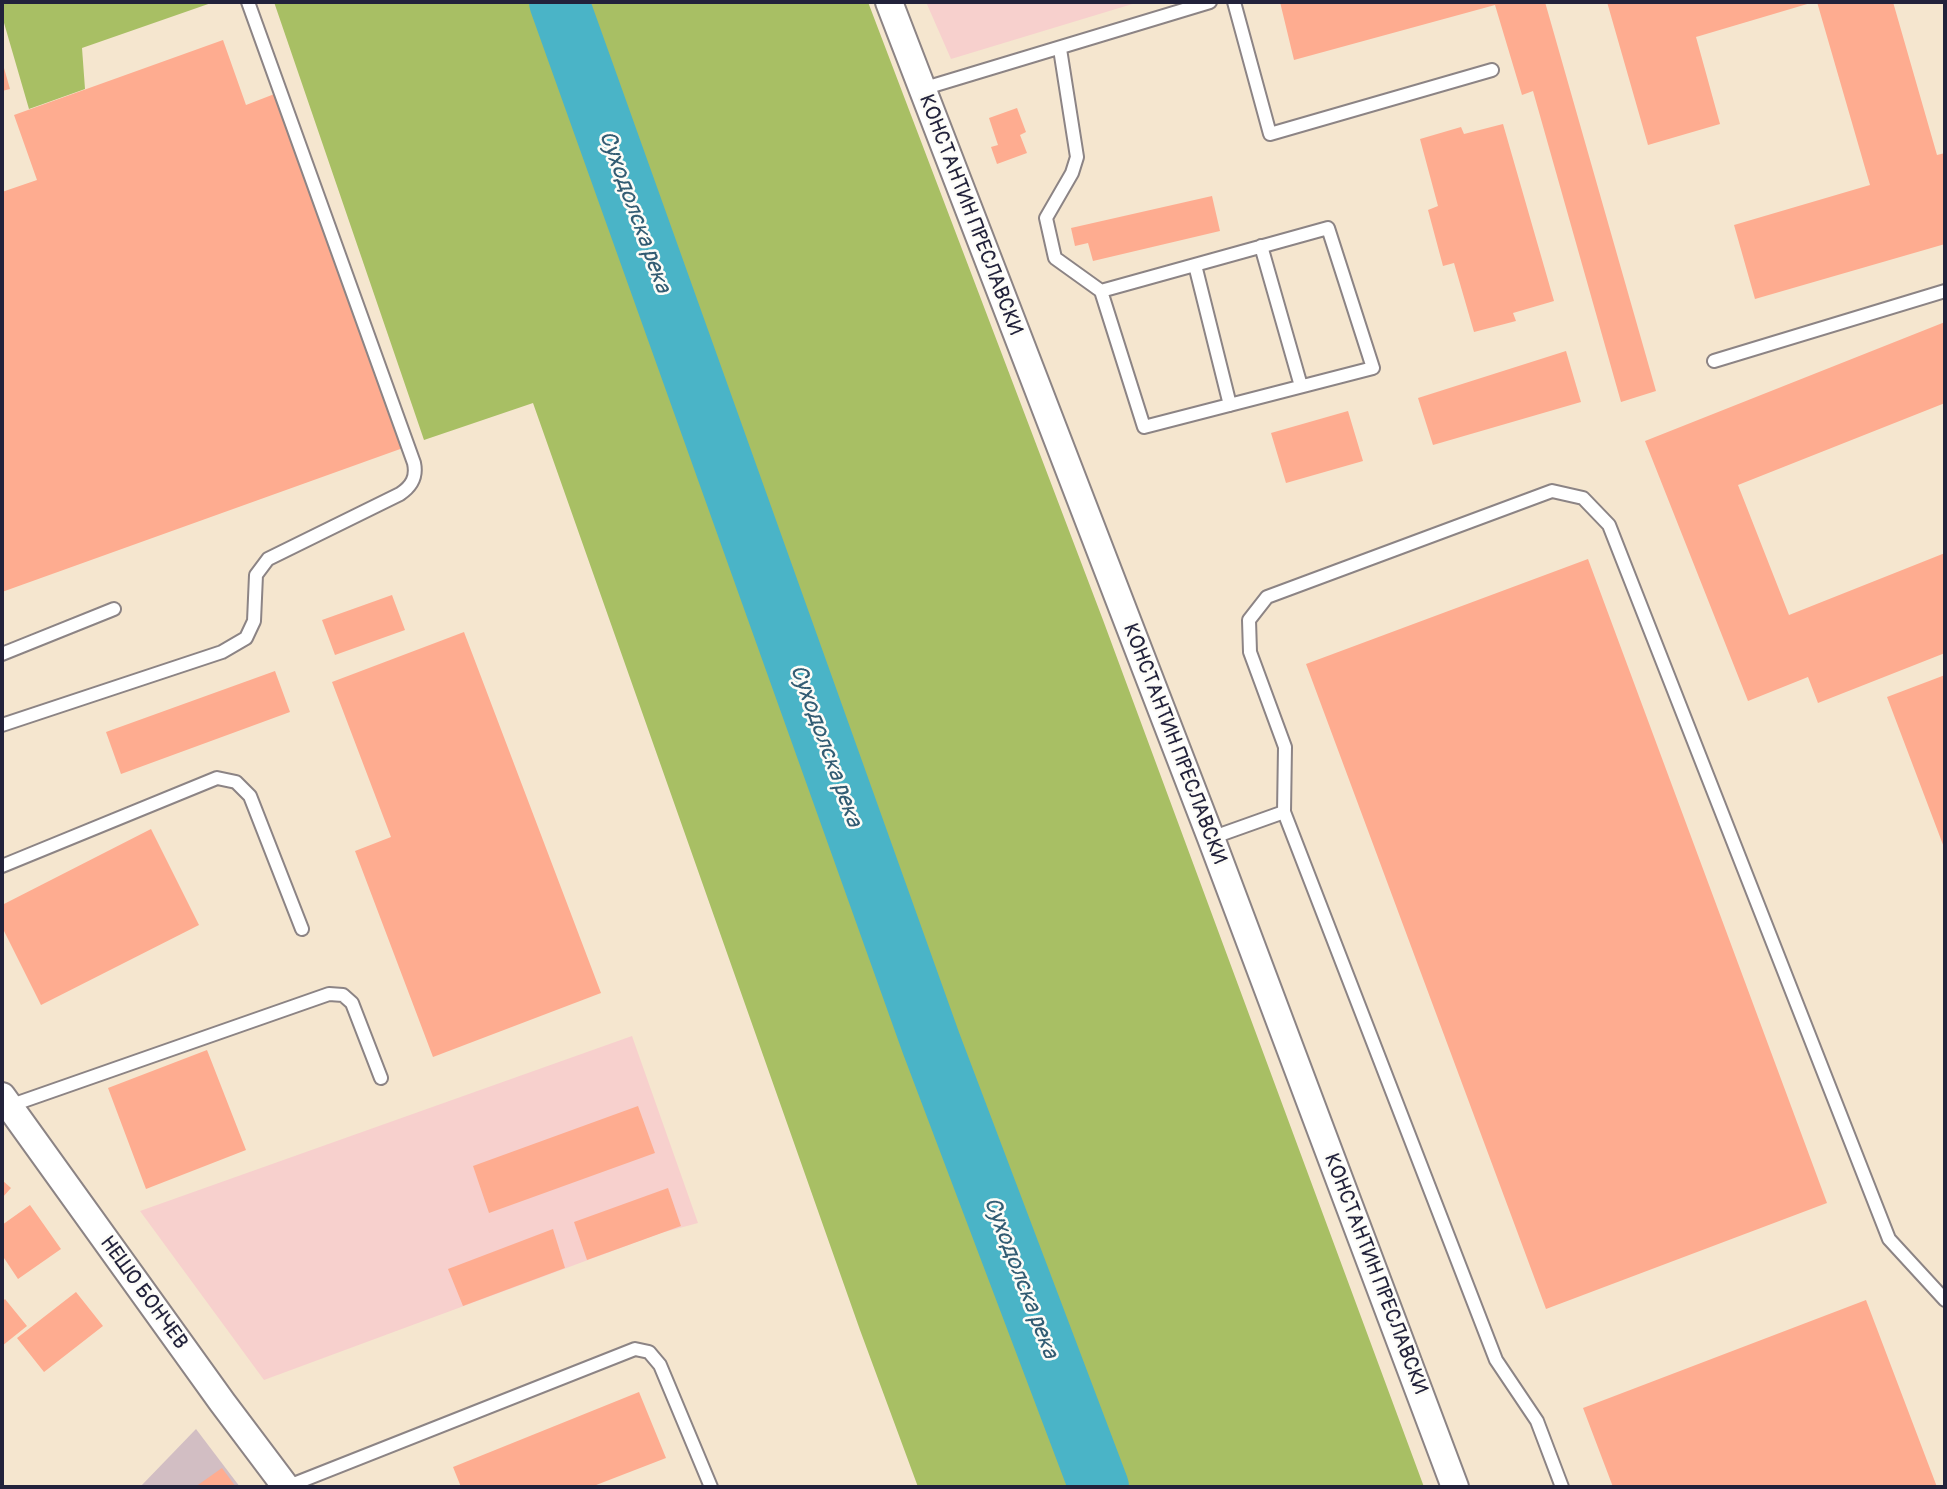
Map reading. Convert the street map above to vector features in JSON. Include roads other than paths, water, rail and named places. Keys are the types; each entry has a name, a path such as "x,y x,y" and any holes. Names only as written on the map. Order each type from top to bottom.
{"street":[{"name":"КОНСТАНТИН ПРЕСЛАВСКИ","path":"889,2 1211,838 1455,1487"},
{"name":"НЕШО БОНЧЕВ","path":"5,1101 286,1487"}],"lane":[{"path":"2,725 222,652 246,638 254,621 256,575 268,559 400,494 414,481 414,463 248,2"},
{"path":"922,89 1210,2"},
{"path":"1234,2 1270,134 1492,70"},
{"path":"1060,49 1077,157 1072,173 1046,218 1055,258 1101,291 1144,427 1373,368 1328,228 1101,291"},
{"path":"1261,246 1301,386"},
{"path":"1195,265 1230,405"},
{"path":"1714,361 1945,291"},
{"path":"1562,1487 1537,1421 1496,1360 1284,812 1285,747 1250,652 1249,620 1267,597 1552,491 1583,498 1609,525 1889,1239 1945,1300"},
{"path":"2,654 114,609"},
{"path":"2,866 217,778 236,782 250,796 302,929"},
{"path":"1211,838 1284,812"},
{"path":"5,1101 329,993 343,995 352,1003 381,1078"},
{"path":"286,1487 635,1349 649,1352 660,1365 711,1487"}],"waterway":[{"name":"Суходолска река","path":"559,2 931,1043 1099,1487"}]}
